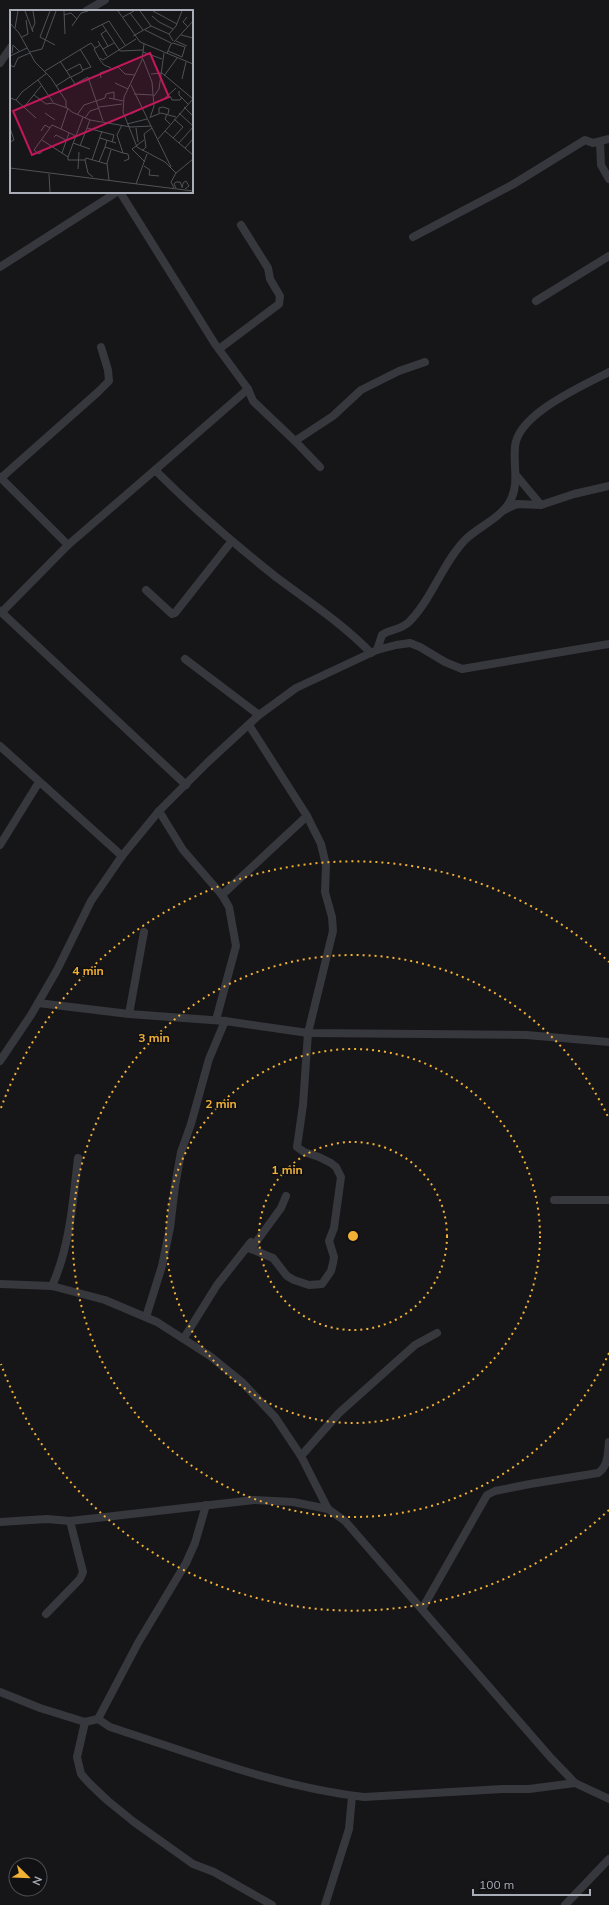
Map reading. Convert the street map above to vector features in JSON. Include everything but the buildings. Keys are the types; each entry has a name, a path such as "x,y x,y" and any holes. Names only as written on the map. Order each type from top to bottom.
{"street":[{"path":"88,10 105,0"},
{"path":"0,63 10,48"},
{"path":"413,237 512,185 585,140 593,143 609,139"},
{"path":"600,142 601,165 609,179"},
{"path":"0,267 115,193"},
{"path":"121,193 219,349 248,389 252,402 295,441 320,467"},
{"path":"219,349 279,304 280,296 270,279 268,268 241,224"},
{"path":"536,301 609,256"},
{"path":"68,545 0,478 109,381 108,370 101,347"},
{"path":"295,441 333,416 361,390 399,371 425,362"},
{"path":"502,512 513,493 516,475 515,445 518,437 529,421 564,397 609,372"},
{"path":"186,785 1,612 68,545 248,389"},
{"path":"155,470 194,509 231,542 350,632 374,652"},
{"path":"516,475 541,505"},
{"path":"374,652 382,635 404,626 415,615 445,567 464,541 479,527 517,504 541,505 574,494 609,486"},
{"path":"146,590 167,611 172,614 175,613 231,542"},
{"path":"0,1062 38,1003 57,970 91,901 122,856 160,811 249,724 296,688 374,652 410,643 420,647 445,662 462,669 609,644"},
{"path":"185,659 259,715"},
{"path":"249,724 307,816 325,855 325,892 332,917 333,931 308,1033 303,1105 297,1147 304,1152 326,1160 336,1166 340,1174 335,1224 329,1241 334,1257 331,1271 322,1284 309,1285 287,1276 273,1258 251,1249"},
{"path":"0,746 122,856"},
{"path":"0,845 39,782"},
{"path":"160,811 183,850 222,895 229,907 236,946 216,1020"},
{"path":"222,895 307,816"},
{"path":"129,1014 144,932"},
{"path":"38,1003 129,1014 216,1020 308,1033 526,1035 609,1042"},
{"path":"146,1317 162,1266 170,1228 181,1152 191,1124 209,1059 225,1021"},
{"path":"52,1286 59,1269 67,1240 72,1213 78,1158"},
{"path":"251,1249 280,1208 286,1196"},
{"path":"554,1200 609,1200"},
{"path":"184,1338 217,1285 251,1242 251,1249"},
{"path":"0,1284 52,1286 105,1300 146,1317 184,1338 228,1370 258,1398 275,1417 301,1456 328,1509"},
{"path":"301,1456 339,1413 415,1345 437,1333"},
{"path":"422,1609 487,1495 495,1491 530,1484 598,1473 602,1471 607,1458 609,1442"},
{"path":"0,1522 70,1520 254,1500 293,1502 328,1509 345,1521 515,1719 575,1782 609,1799"},
{"path":"0,1692 40,1708 85,1722 98,1719 138,1643 186,1563 195,1543 206,1506"},
{"path":"46,1614 80,1580 83,1572 70,1520"},
{"path":"98,1719 110,1728 258,1776 287,1784 352,1796 364,1797 503,1789 529,1789 575,1782"},
{"path":"85,1722 78,1749 77,1766 81,1774 94,1788 134,1822 193,1864 214,1872 272,1905"},
{"path":"325,1905 349,1829 352,1796"},
{"path":"565,1905 609,1859"}]}
